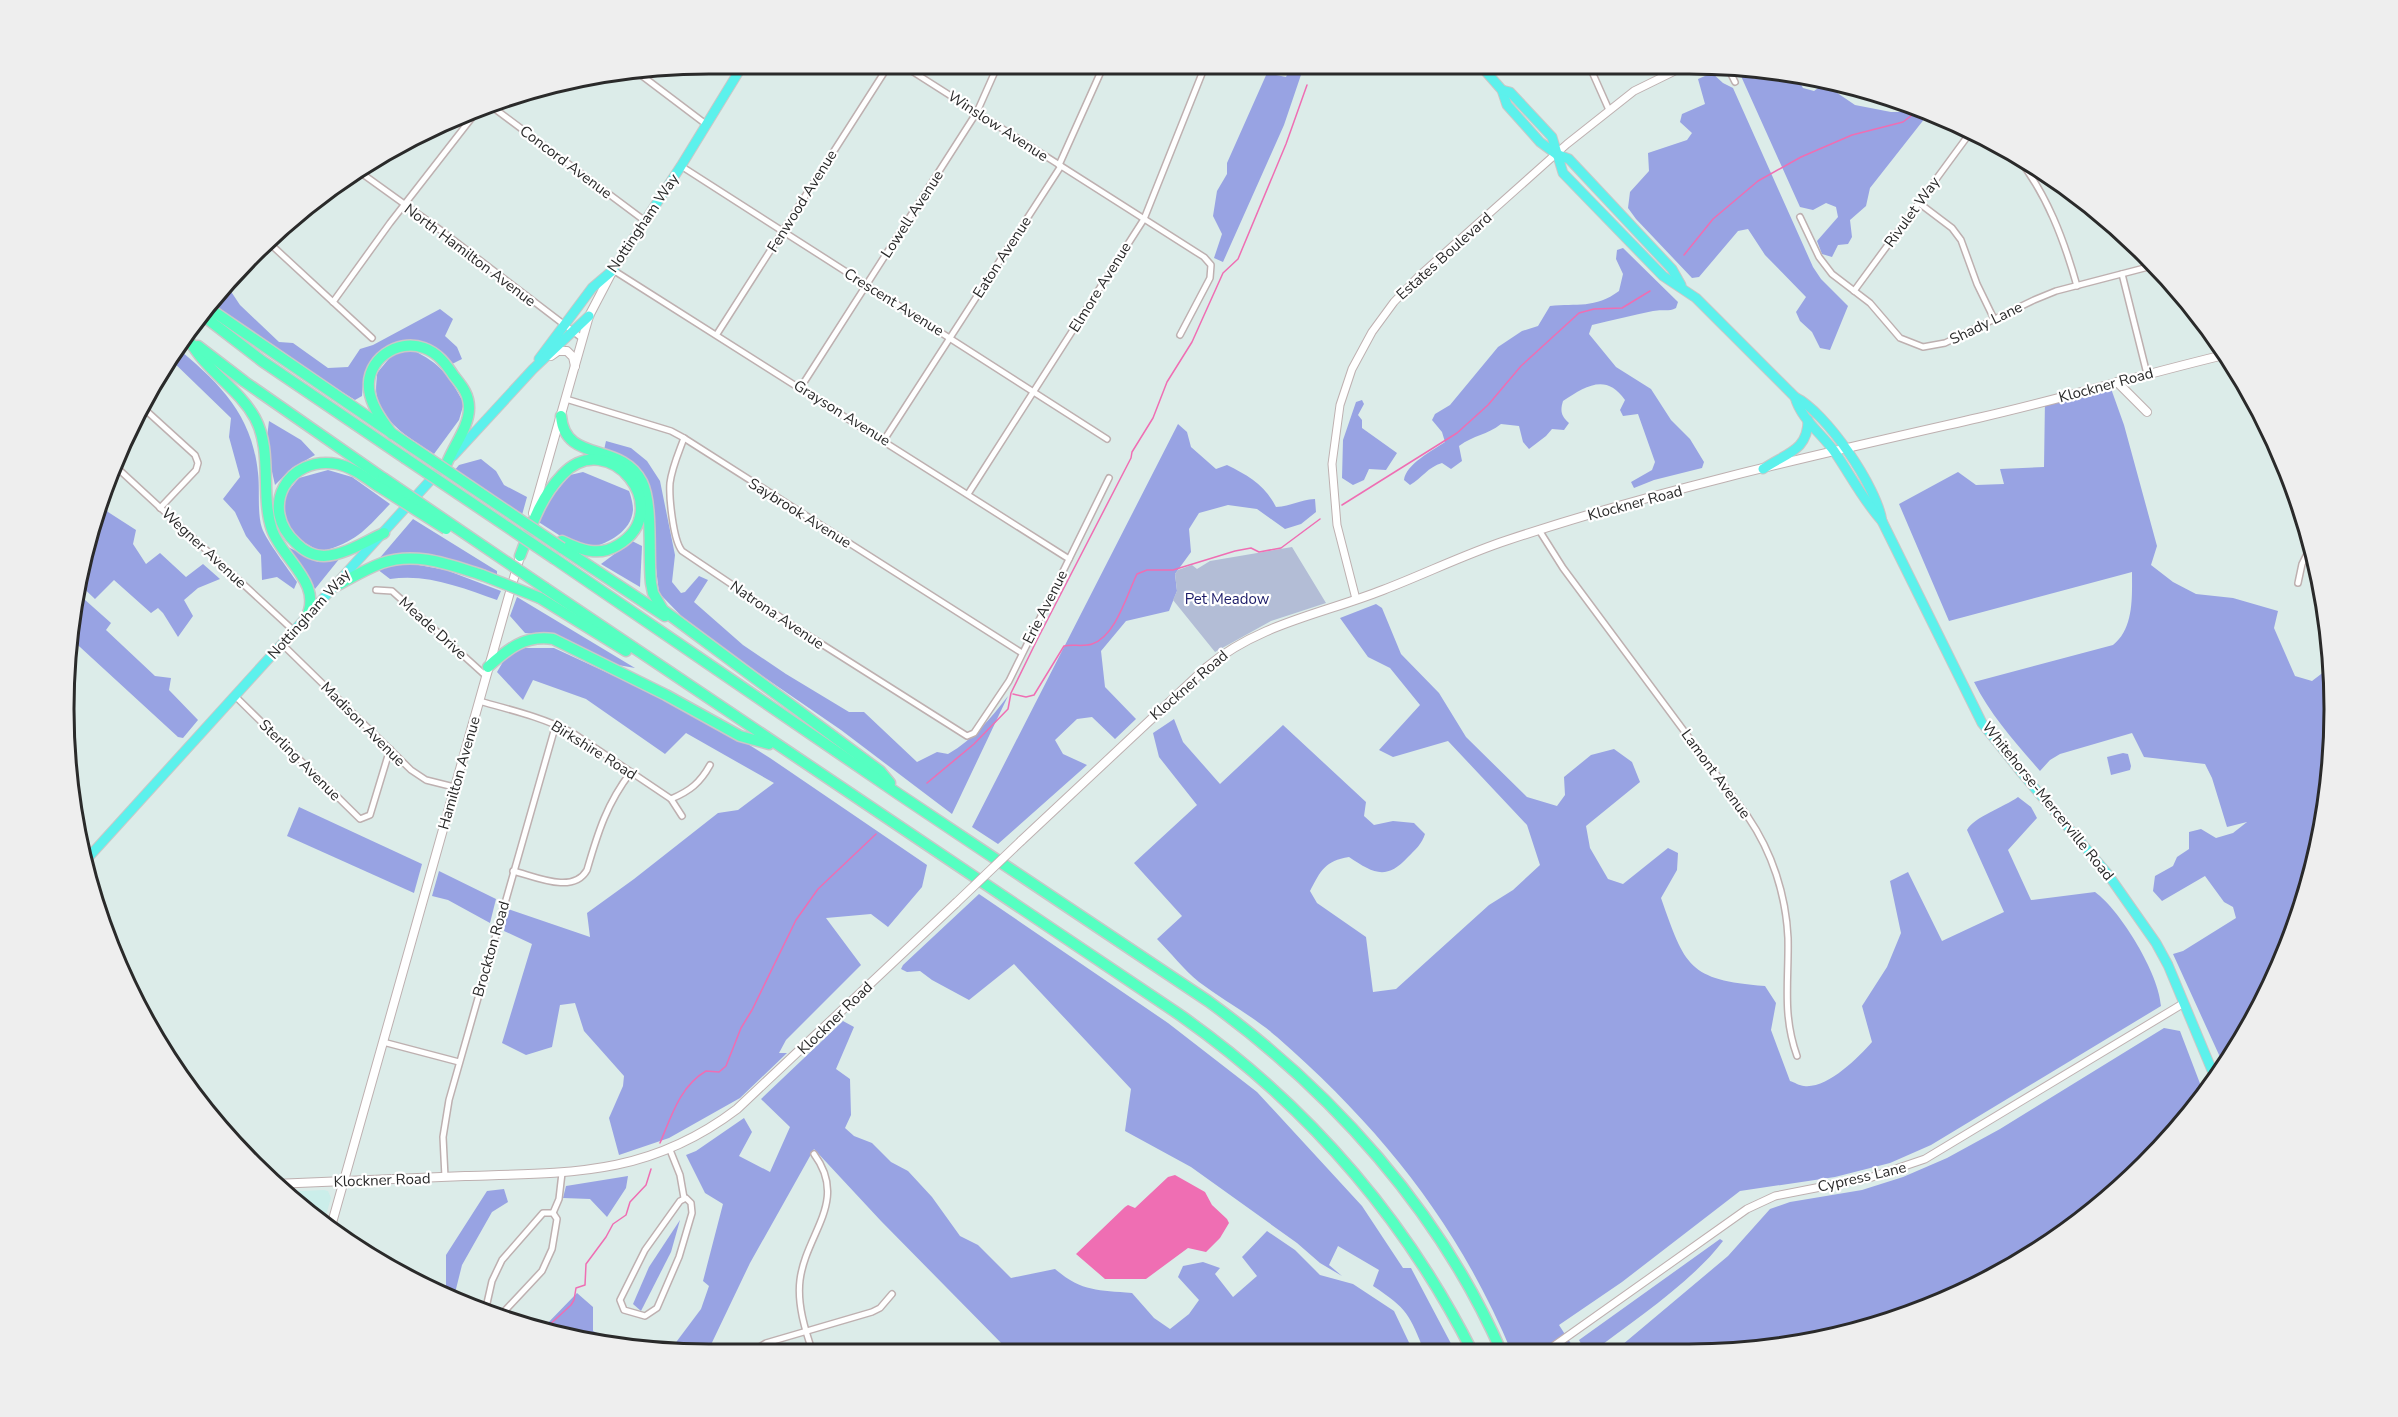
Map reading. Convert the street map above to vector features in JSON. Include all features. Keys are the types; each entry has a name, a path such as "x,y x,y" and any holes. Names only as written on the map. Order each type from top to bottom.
{"highway":[{"path":"214,311 392,434 562,544 763,683 880,771 900,795"},
{"path":"207,319 262,361 900,795 1208,1001 1257,1038 1303,1078 1367,1145 1406,1192 1469,1288 1497,1343"},
{"path":"192,341 455,536 475,540 543,593 1180,1015 1252,1069 1318,1130 1377,1198 1432,1279 1467,1343"},
{"path":"191,342 206,363 243,399 256,419 262,441 270,522 277,540 308,586 312,600 306,618"},
{"path":"392,434 372,401 369,381 371,372 379,359 390,350 406,346 431,351 445,363 465,390 468,398 466,422 447,463"},
{"path":"561,416 563,430 570,441 615,457 637,473 646,491 649,570 653,593 663,610 700,639"},
{"path":"520,556 539,507 553,485 566,471 581,463 598,460 614,465 629,475 638,490 640,506 637,523 626,540 611,549 592,552 562,544"},
{"path":"381,482 337,464 307,466 287,480 278,504 287,534 302,549 315,555 325,556 346,550 384,533"},
{"path":"336,586 382,563 403,559 428,560 543,593"},
{"path":"487,672 517,644 533,638 553,639 666,695 740,736 777,746"}],"main road":[{"name":"Nottingham Way","path":"91,855 568,328 592,288 613,270 737,74"},
{"name":"Whitehorse-Mercerville Road","path":"1488,74 1502,90 1510,92 1552,137 1563,173 1664,276 1696,298 1796,397 1811,408 1845,448 1874,492 1880,506 1882,521"},
{"name":"Whitehorse-Mercerville Road","path":"1556,154 1569,159 1631,224 1672,269 1682,288"},
{"name":"Hamilton Avenue","path":"333,1220 589,316 613,270"},
{"name":"Nottingham Way","path":"568,328 589,316"},
{"path":"533,369 563,349 570,353 575,367"},
{"name":"Klockner Road","path":"287,1183 562,1173 614,1167 670,1149 705,1132 737,1109 1161,708 1222,655 1266,630 1356,599 1479,550 1612,508 1845,448 1980,418 2217,357"},
{"path":"2118,382 2147,412"},
{"name":"Whitehorse-Mercerville Road","path":"1796,397 1805,417 1834,451 1871,509 1882,521 1982,723 2124,895 2168,965 2211,1069"},
{"path":"1763,469 1805,441 1805,417"}],"street":[{"name":"Fenwood Avenue","path":"717,334 883,74"},
{"name":"Winslow Avenue","path":"917,74 1144,219"},
{"name":"Lowell Avenue","path":"801,387 977,112 994,74"},
{"name":"Eaton Avenue","path":"884,440 1060,165 1100,74"},
{"name":"Elmore Avenue","path":"968,494 1144,219 1202,74"},
{"path":"1593,74 1609,110"},
{"name":"Estates Boulevard","path":"1356,599 1340,543 1332,483 1336,423 1352,369 1377,324 1406,288 1556,154 1634,91 1669,74"},
{"path":"1732,75 1735,82"},
{"path":"644,77 707,125"},
{"name":"Concord Avenue","path":"496,110 645,221"},
{"path":"333,302 470,120"},
{"name":"Rivulet Way","path":"1854,291 1967,137"},
{"name":"Crescent Avenue","path":"681,166 1107,439"},
{"path":"2026,171 2056,223 2076,286"},
{"name":"North Hamilton Avenue","path":"364,176 439,229 583,339"},
{"path":"1919,203 1957,233 1994,319"},
{"name":"Shady Lane","path":"1800,217 1825,266 1879,312 1900,338 1914,345 1937,346 2034,300 2076,286 2147,268"},
{"path":"1144,219 1204,257 1211,265 1210,278 1180,336"},
{"path":"273,246 372,338"},
{"name":"Grayson Avenue","path":"613,270 801,387 1069,559"},
{"path":"2122,274 2147,374"},
{"name":"Saybrook Avenue","path":"566,399 671,431 684,438 1022,653"},
{"path":"148,412 195,455 198,463 196,470 160,508"},
{"name":"Natrona Avenue","path":"684,438 672,474 670,490 676,538 682,551 801,631 963,734 974,733"},
{"name":"Wegner Avenue","path":"120,471 294,631"},
{"name":"Erie Avenue","path":"974,733 1009,681 1109,478"},
{"name":"Lamont Avenue","path":"1539,530 1563,568 1748,817 1767,849 1780,885 1787,924 1786,1012 1797,1056"},
{"path":"2298,583 2306,557"},
{"name":"Meade Drive","path":"376,590 392,591 487,672"},
{"name":"Madison Avenue","path":"282,644 418,776 454,787"},
{"name":"Sterling Avenue","path":"236,696 357,818 367,817 390,749"},
{"name":"Birkshire Road","path":"479,701 535,715 573,733 671,799 682,816"},
{"name":"Brockton Road","path":"445,1177 444,1123 459,1062 556,724"},
{"path":"671,799 688,792 701,781 710,765"},
{"path":"513,872 564,883 580,878 587,870 607,808 617,790 632,772"},
{"name":"Cypress Lane","path":"1558,1343 1747,1209 1774,1196 1872,1178 1926,1159 2184,1003"},
{"path":"383,1042 459,1062"},
{"path":"670,1149 680,1175 684,1198 690,1203 692,1213 679,1257 657,1308 645,1316 632,1314 622,1308 620,1300 645,1250 684,1198"},
{"path":"810,1343 800,1300 800,1277 827,1207 829,1191 826,1173 814,1154"},
{"path":"553,1213 559,1199 562,1173"},
{"path":"487,1303 492,1281 502,1260 543,1214 553,1213"},
{"path":"506,1310 536,1280 545,1266 552,1249 557,1220 553,1213"},
{"path":"766,1343 880,1308 892,1294"}],"shaded area":[{"path":"1267,74 1286,77 1287,74 1301,74 1284,125 1223,262 1214,258 1222,234 1213,216 1217,191 1227,174 1227,163"},
{"path":"1714,75 1733,88 1813,267 1821,279 1848,306 1830,350 1820,348 1812,332 1800,321 1796,312 1806,297 1765,255 1748,229 1738,231 1699,277 1692,278 1628,208 1630,192 1649,171 1648,153 1687,140 1692,133 1680,122 1682,114 1705,104 1698,79"},
{"path":"1741,76 1801,84 1803,88 1814,91 1819,87 1834,91 1855,105 1891,112 1907,112 1924,119 1870,188 1866,206 1850,220 1852,237 1848,244 1838,245 1832,257 1822,254 1817,241 1838,217 1836,207 1826,203 1813,210 1800,207"},
{"path":"1623,248 1678,302 1676,308 1592,325 1589,334 1616,367 1651,389 1671,420 1690,439 1704,462 1702,468 1654,480 1634,488 1631,482 1652,470 1655,462 1638,414 1623,416 1620,410 1625,400 1618,392 1603,384 1588,387 1563,401 1562,413 1569,423 1564,430 1552,429 1529,449 1523,442 1519,426 1501,424 1459,446 1462,461 1451,469 1442,463 1433,467 1410,485 1404,480 1414,463 1445,442 1442,432 1432,420 1435,414 1450,405 1498,347 1522,331 1538,326 1550,306 1594,303 1619,291 1623,274 1616,259 1617,250"},
{"path":"230,291 240,305 279,342 293,343 328,368 348,367 360,349 373,345 440,309 453,319 445,336 457,347 462,359 452,364 434,348 419,342 410,341 392,346 371,361 365,374 362,396 355,400 273,349 217,308"},
{"path":"411,349 443,371 464,403 459,420 434,454 392,423 380,407 377,397 377,373 392,355"},
{"path":"183,353 219,386 249,433 258,473 262,528 297,582 294,589 277,577 262,580 261,555 246,536 235,512 223,499 240,477 229,437 231,418 176,364"},
{"path":"2109,383 2124,425 2157,546 2151,565 2173,582 2196,594 2233,598 2278,611 2274,628 2295,676 2312,681 2323,672 2323,750 2319,791 2303,873 2276,952 2259,989 2220,1057 2173,954 2183,951 2236,918 2233,907 2224,902 2205,876 2162,901 2153,891 2155,876 2173,866 2177,857 2189,849 2189,832 2201,829 2216,838 2233,833 2247,822 2227,827 2212,778 2205,764 2144,757 2132,733 2060,754 2050,760 2040,771 1996,717 1974,682 2113,645 2125,630 2128,621 2132,602 2132,572 1949,621 1899,504 1958,472 1976,485 2004,484 2000,469 2044,467 2045,399"},
{"path":"1362,400 1364,404 1358,415 1362,420 1362,428 1397,453 1386,470 1369,469 1364,480 1353,485 1342,478 1343,440 1356,402"},
{"path":"269,421 301,440 315,455 292,468 275,485 266,445"},
{"path":"1178,424 1187,432 1191,447 1216,469 1227,465 1249,477 1267,493 1276,507 1315,499 1316,512 1301,524 1285,529 1257,509 1228,505 1199,513 1189,529 1191,552 1175,574 1177,591 1169,611 1126,621 1101,651 1105,687 1136,719 1115,739 1092,717 1077,719 1055,740 1063,754 1087,765 998,844 972,827"},
{"path":"606,441 631,448 647,461 660,481 675,555 672,582 681,593 685,592 699,576 708,580 694,602 743,645 849,712 864,712 917,762 937,752 948,754 966,742 995,713 1008,696 952,814 841,730 694,629 659,593 646,484 604,450"},
{"path":"481,459 496,471 504,485 527,497 522,515 454,471 459,465"},
{"path":"328,470 352,477 390,504 360,534 344,544 321,552 292,531 286,518 283,497 299,478"},
{"path":"583,472 629,491 633,505 631,518 624,530 605,543 591,548 562,537 537,521 554,494 570,475"},
{"path":"106,508 108,512 136,530 133,544 146,564 160,553 186,577 203,564 220,579 198,588 184,600 193,616 178,637 158,608 151,613 114,580 95,599 85,590"},
{"path":"413,519 497,571 497,577 450,561 378,560"},
{"path":"632,541 642,546 640,587 601,564"},
{"path":"284,545 318,562 340,558 315,589"},
{"path":"408,563 446,570 501,591 497,600 458,586 431,580 390,579 377,569"},
{"path":"517,597 635,668 618,665 555,636 525,633 510,616"},
{"path":"84,599 111,623 106,630 155,676 171,678 169,690 198,720 183,738 178,737 77,644"},
{"path":"1376,604 1382,608 1401,654 1439,693 1466,737 1527,797 1557,806 1565,795 1564,777 1591,755 1614,749 1632,762 1640,782 1586,826 1590,848 1608,879 1623,884 1668,848 1678,853 1677,870 1661,898 1677,940 1693,965 1705,973 1720,979 1765,986 1776,1003 1771,1030 1790,1081 1804,1086 1822,1083 1850,1064 1872,1042 1862,1006 1887,967 1901,933 1890,881 1908,872 1942,941 2004,912 1967,830 1983,816 2018,797 2031,807 2037,818 2008,850 2031,900 2095,892 2116,913 2137,944 2154,977 2161,1006 1931,1145 1890,1163 1835,1177 1740,1191 1622,1282 1559,1325 1571,1343 1508,1343 1491,1306 1442,1221 1383,1143 1315,1072 1277,1037 1199,982 1157,939 1182,916 1134,863 1197,805 1159,757 1153,733 1174,719 1183,742 1220,784 1283,725 1366,802 1364,816 1374,825 1393,821 1414,823 1425,834 1416,849 1393,869 1379,872 1349,857 1341,859 1325,868 1310,891 1317,903 1366,937 1373,992 1396,989 1489,905 1513,890 1540,865 1527,825 1448,741 1393,757 1379,750 1420,705 1390,668 1368,657 1340,618"},
{"path":"521,648 554,648 710,720 927,865 922,887 888,927 871,914 826,918 861,965 786,1040 779,1053 787,1053 740,1098 669,1138 619,1155 609,1118 623,1086 624,1076 584,1031 575,1003 560,1005 552,1047 526,1055 502,1043 532,944 504,931 508,909 590,937 587,913 718,813 738,810 774,783 686,733 665,754 586,699 533,680 523,700 497,672 507,655"},
{"path":"2128,754 2130,770 2111,775 2107,757"},
{"path":"299,807 422,864 414,893 287,836"},
{"path":"439,871 496,899 490,923 448,900 432,896"},
{"path":"979,894 1168,1023 1257,1092 1362,1206 1403,1268 1411,1268 1451,1343 1421,1343 1411,1321 1401,1307 1373,1286 1379,1270 1338,1246 1329,1265 1342,1276 1320,1263 1297,1243 1191,1167 1125,1131 1131,1089 1014,964 969,1000 920,971 907,972 901,969"},
{"path":"843,1021 854,1027 836,1069 850,1079 851,1115 845,1128 854,1136 872,1143 891,1162 908,1171 932,1197 960,1236 978,1245 1011,1278 1055,1269 1082,1286 1132,1293 1154,1318 1170,1329 1189,1314 1199,1300 1178,1277 1183,1266 1203,1262 1220,1268 1215,1274 1233,1297 1257,1276 1242,1257 1267,1231 1295,1250 1320,1275 1353,1284 1394,1311 1409,1343 1001,1343 814,1149 750,1263 712,1343 676,1342 701,1309 709,1286 703,1281 723,1204 705,1193 686,1155 696,1151 744,1118 752,1132 739,1156 770,1172 790,1127 761,1099"},
{"path":"2164,1028 2180,1031 2200,1085 2139,1158 2076,1212 2007,1258 1933,1295 1854,1322 1772,1338 1731,1342 1624,1343 1728,1256 1770,1209 1790,1202 1862,1190 1903,1177 1947,1158 2000,1129"},
{"path":"1175,1175 1205,1192 1212,1205 1229,1223 1220,1238 1206,1252 1188,1248 1146,1279 1105,1279 1076,1254 1125,1207 1128,1205 1135,1208 1168,1177"},
{"path":"628,1176 626,1188 607,1217 590,1199 563,1198 566,1186"},
{"path":"504,1189 508,1202 492,1212 462,1265 456,1291 446,1286 446,1255 487,1191"},
{"path":"296,1191 328,1191 331,1198 326,1215 322,1212"},
{"path":"680,1220 671,1252 641,1311 633,1304 649,1267"},
{"path":"1720,1239 1723,1241 1679,1286 1604,1343 1581,1343 1579,1340"},
{"path":"577,1293 593,1307 593,1331 598,1333 585,1331 548,1323"}],"green space":[{"name":"Pet Meadow","path":"1292,547 1326,603 1271,621 1215,652 1173,600 1177,591 1175,574 1178,570 1192,565 1197,569 1210,561"}],"waterway":[{"path":"927,783 974,744 1008,709 1011,693 1132,452 1153,418 1167,382 1192,342 1223,273 1238,259 1286,144 1307,85"},
{"path":"1684,255 1713,219 1758,181 1801,157 1852,135 1903,122 1913,114"},
{"path":"1342,505 1457,433 1488,405 1521,366 1579,313 1594,309 1622,308 1650,291"},
{"path":"1013,694 1026,697 1034,695 1064,646 1092,644 1100,640 1114,624 1137,574 1147,570 1173,570 1251,548 1259,552 1281,548 1320,519"},
{"path":"660,1143 677,1103 689,1085 706,1071 719,1072 726,1066 741,1028 796,920 818,889 876,834"},
{"path":"551,1324 571,1305 576,1288 585,1285 586,1264 613,1224 626,1215 630,1202 646,1185 651,1169"}]}
